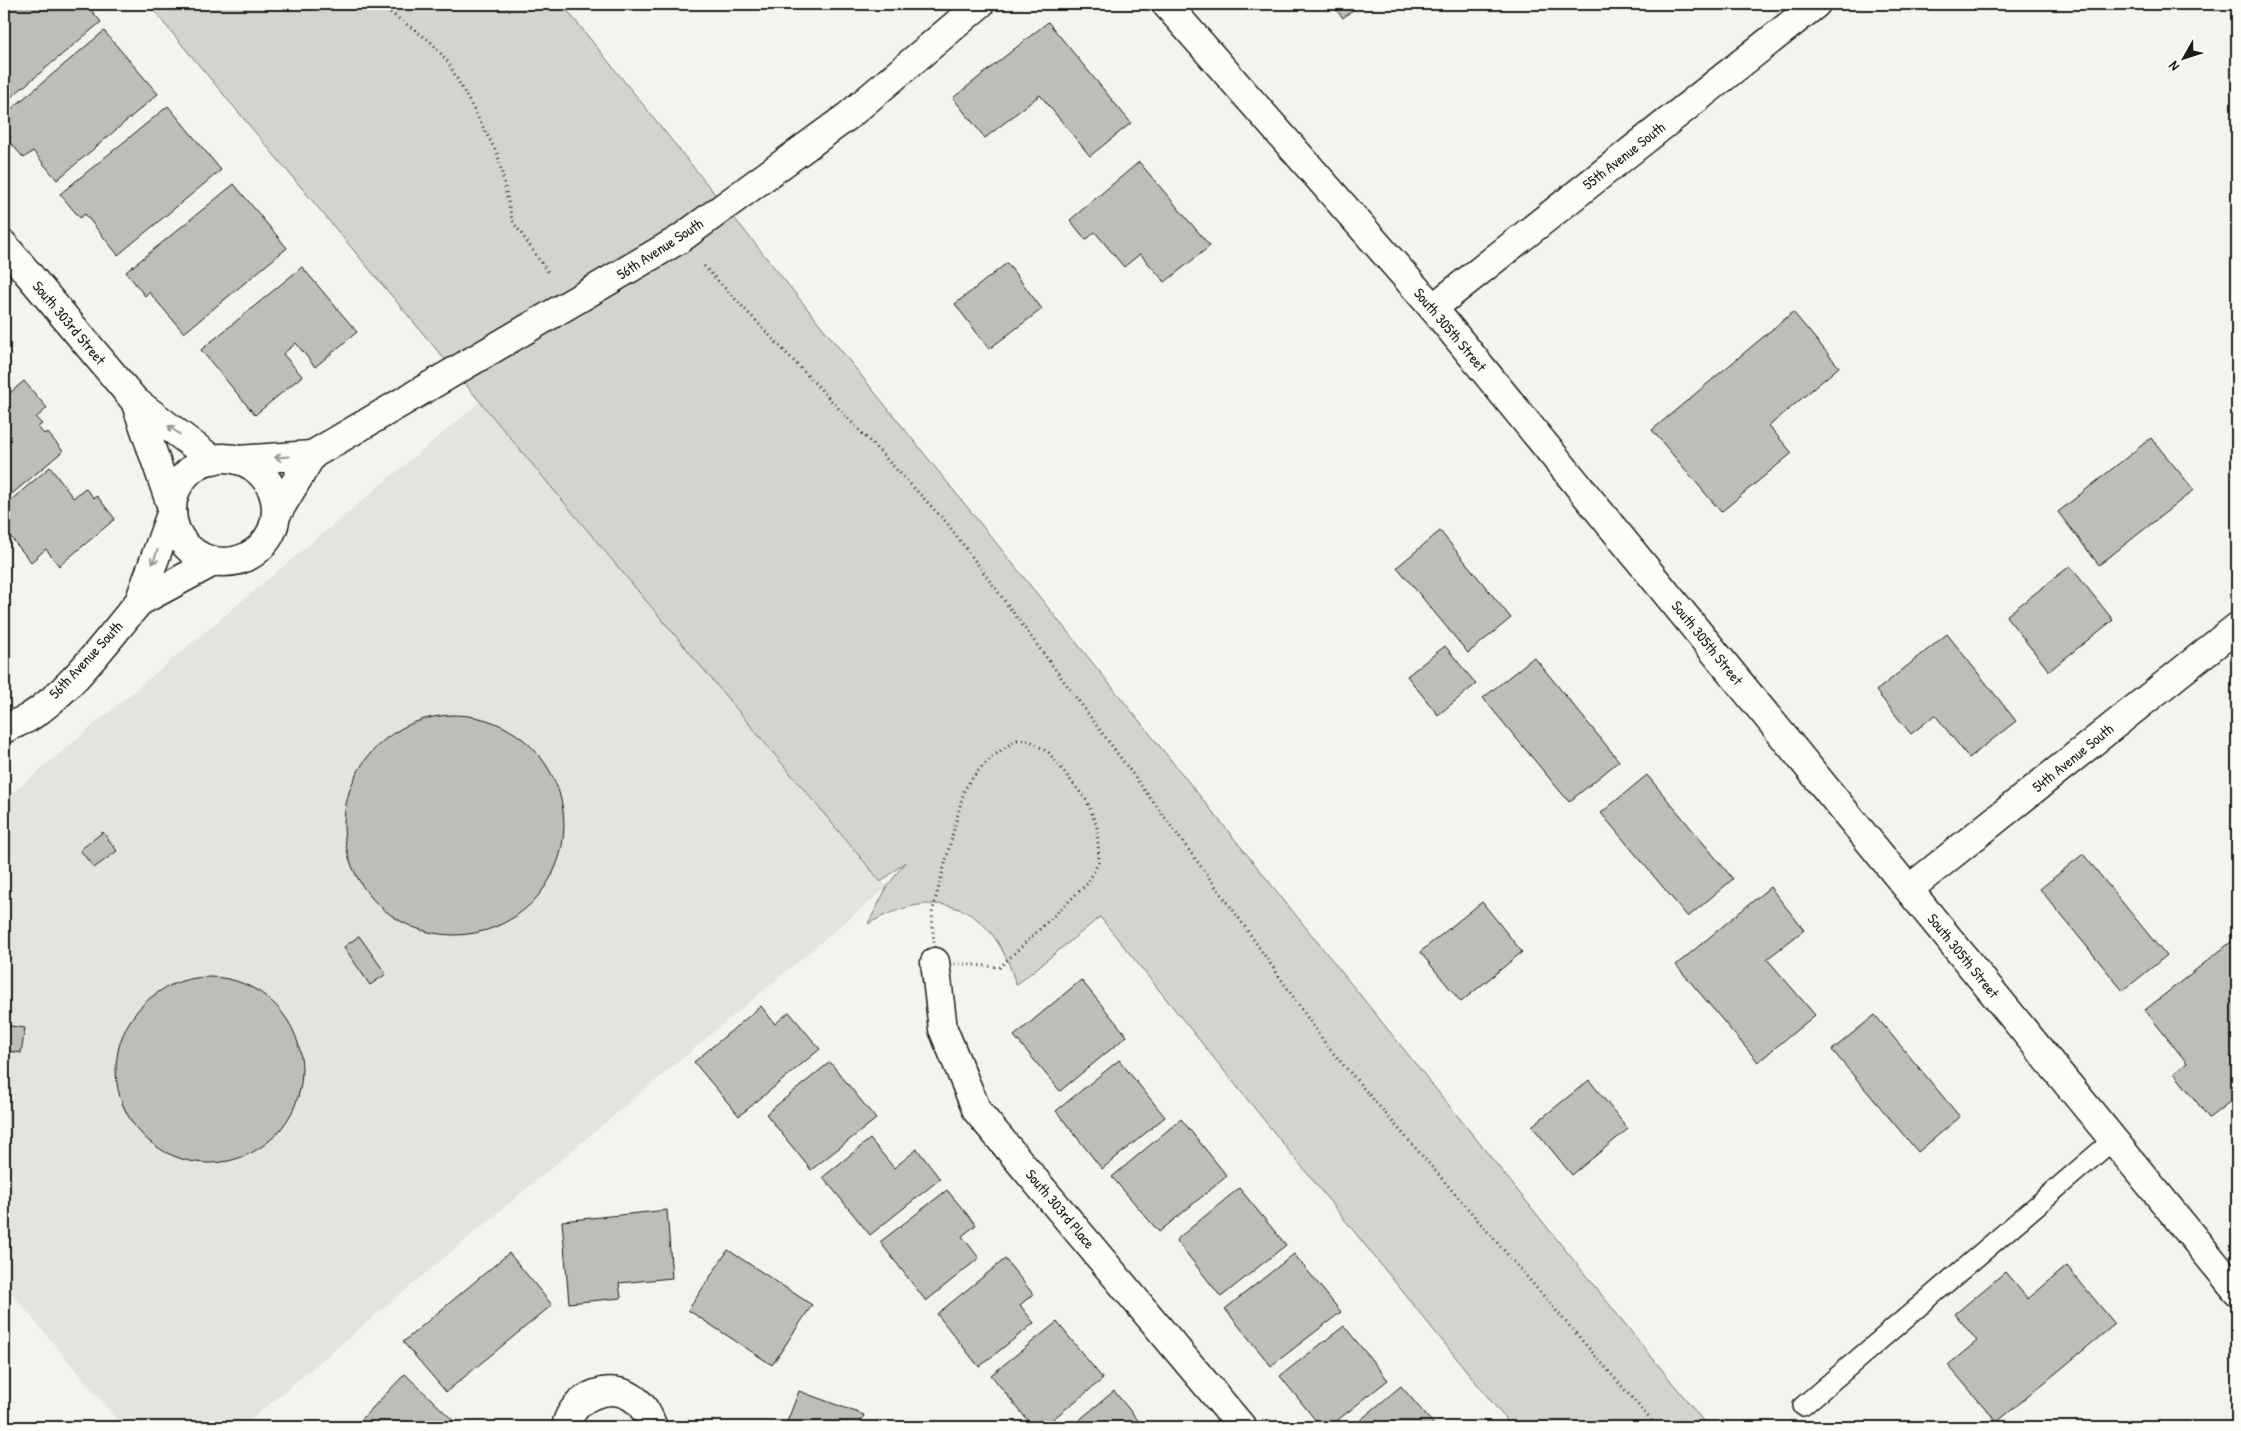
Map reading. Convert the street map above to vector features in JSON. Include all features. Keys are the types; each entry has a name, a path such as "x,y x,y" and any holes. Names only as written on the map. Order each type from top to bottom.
{"street":[{"name":"56th Avenue South","path":"4,729 28,717 58,693 90,661 139,602 172,508 176,488 186,473 202,463 312,454 569,306 680,240 848,116 980,4"},
{"name":"South 305th Street","path":"1166,4 1433,308 2237,1291"},
{"name":"55th Avenue South","path":"1433,308 1816,4"},
{"name":"South 303rd Street","path":"4,245 135,401"},
{"path":"135,401 225,460"},
{"path":"135,401 172,508"},
{"name":"56th Avenue South","path":"172,508 173,524 181,540 193,553 215,561 228,563 246,558 260,548 271,533 276,515 312,454"},
{"name":"56th Avenue South","path":"225,460 254,467 267,480 275,497 276,515"},
{"name":"56th Avenue South","path":"139,602 215,561"},
{"name":"54th Avenue South","path":"1908,889 2237,626"},
{"name":"South 303rd Place","path":"935,962 943,1029 977,1111 1242,1427"},
{"path":"566,1427 573,1409 586,1397 602,1392 620,1392 636,1400 647,1412 653,1427"}],"lane":[{"path":"1803,1406 2114,1140"}],"path":[{"path":"378,4 430,41 448,62 498,155 512,220 531,245 569,306"},
{"path":"680,240 947,523 1236,914 1327,1046 1656,1427"},
{"path":"1017,740 1029,740 1049,753 1086,801 1097,827 1099,861 1088,883 1000,968 935,962 932,913 964,791 971,778 1005,747 1017,740"}],"shaded area":[{"path":"148,4 562,4 1708,1427 1512,1427 1100,917 1016,985 1006,958 994,936 978,920 960,909 940,904 918,905 894,912 868,924 887,887 905,862 881,882"},
{"path":"480,402 887,887 242,1427 123,1427 4,1284 4,800"}],"building":[{"path":"4,4 86,4 101,22 4,103"},
{"path":"1331,4 1360,4 1343,18"},
{"path":"1048,22 1131,123 1090,156 1040,95 985,138 953,98"},
{"path":"104,31 158,94 57,180 33,151 24,158 8,140 11,137 4,129 4,115"},
{"path":"168,106 221,170 118,255 85,214 80,218 60,194"},
{"path":"1139,162 1210,246 1165,282 1140,254 1124,267 1095,232 1086,240 1070,220"},
{"path":"234,184 287,248 184,333 149,292 145,296 126,272"},
{"path":"1007,263 1042,309 989,349 955,304"},
{"path":"302,267 357,332 315,367 296,343 283,354 302,376 255,415 201,350"},
{"path":"1793,312 1839,367 1769,426 1792,453 1721,512 1652,430"},
{"path":"24,381 47,408 36,418 42,424 38,427 44,434 47,432 63,451 7,498 4,494 4,398"},
{"path":"2151,438 2194,490 2099,565 2058,512"},
{"path":"50,467 73,498 85,488 94,498 97,496 115,519 59,566 46,549 31,562 4,529 4,506"},
{"path":"1440,531 1511,618 1468,653 1397,567"},
{"path":"2070,566 2113,620 2049,671 2006,616"},
{"path":"1947,634 2016,721 1969,758 1935,715 1911,734 1876,691"},
{"path":"1445,646 1476,684 1438,715 1407,676"},
{"path":"1534,657 1619,761 1569,802 1483,698"},
{"path":"443,715 465,715 496,723 515,733 532,747 546,764 556,783 562,803 564,825 562,847 556,867 546,886 532,903 515,917 486,931 465,935 443,935 422,931 402,922 384,910 369,895 357,877 348,857 344,836 344,814 348,793 357,773 369,755 384,740 402,728 422,719"},
{"path":"1647,775 1733,879 1688,917 1601,813"},
{"path":"103,832 117,851 94,868 80,850"},
{"path":"2083,854 2166,956 2123,991 2040,889"},
{"path":"1770,887 1804,930 1767,959 1815,1015 1758,1062 1676,965"},
{"path":"1482,902 1522,952 1461,1002 1420,952"},
{"path":"359,936 386,974 370,985 344,947"},
{"path":"2236,938 2237,1096 2209,1118 2174,1073 2187,1063 2145,1010"},
{"path":"200,977 218,977 245,984 275,1004 295,1034 302,1061 302,1079 295,1106 275,1136 245,1156 218,1163 200,1163 182,1159 165,1152 150,1142 137,1129 127,1114 120,1097 116,1079 116,1061 120,1043 127,1026 137,1011 150,998 165,988 182,981"},
{"path":"1081,980 1127,1036 1060,1091 1014,1036"},
{"path":"761,1006 775,1024 789,1012 820,1049 739,1116 694,1062"},
{"path":"1875,1015 1960,1117 1918,1152 1832,1050"},
{"path":"4,1025 25,1028 21,1053 4,1050"},
{"path":"1119,1060 1165,1117 1102,1169 1056,1111"},
{"path":"830,1062 876,1119 811,1170 766,1114"},
{"path":"1589,1080 1628,1129 1572,1175 1532,1126"},
{"path":"1181,1119 1227,1176 1159,1232 1112,1177"},
{"path":"870,1139 894,1168 917,1149 940,1179 870,1235 823,1177"},
{"path":"1239,1188 1286,1245 1221,1297 1176,1240"},
{"path":"947,1190 976,1225 962,1236 979,1258 926,1301 880,1242"},
{"path":"667,1210 672,1278 619,1283 621,1298 569,1303 562,1221"},
{"path":"728,1250 812,1305 772,1365 688,1310"},
{"path":"509,1253 552,1305 446,1392 403,1342"},
{"path":"1294,1254 1341,1312 1271,1366 1225,1309"},
{"path":"1005,1259 1033,1294 1020,1305 1034,1323 979,1367 937,1314"},
{"path":"2067,1266 2115,1324 1997,1422 1948,1365 1977,1341 1955,1314 2005,1272 2028,1299"},
{"path":"1057,1322 1103,1379 1043,1427 1033,1427 991,1375"},
{"path":"1344,1326 1388,1380 1329,1427 1321,1427 1280,1376"},
{"path":"405,1374 458,1425 456,1427 354,1427"},
{"path":"1401,1386 1436,1427 1352,1427"},
{"path":"799,1391 864,1415 859,1427 785,1427"},
{"path":"1114,1391 1142,1425 1139,1427 1071,1427"}]}
